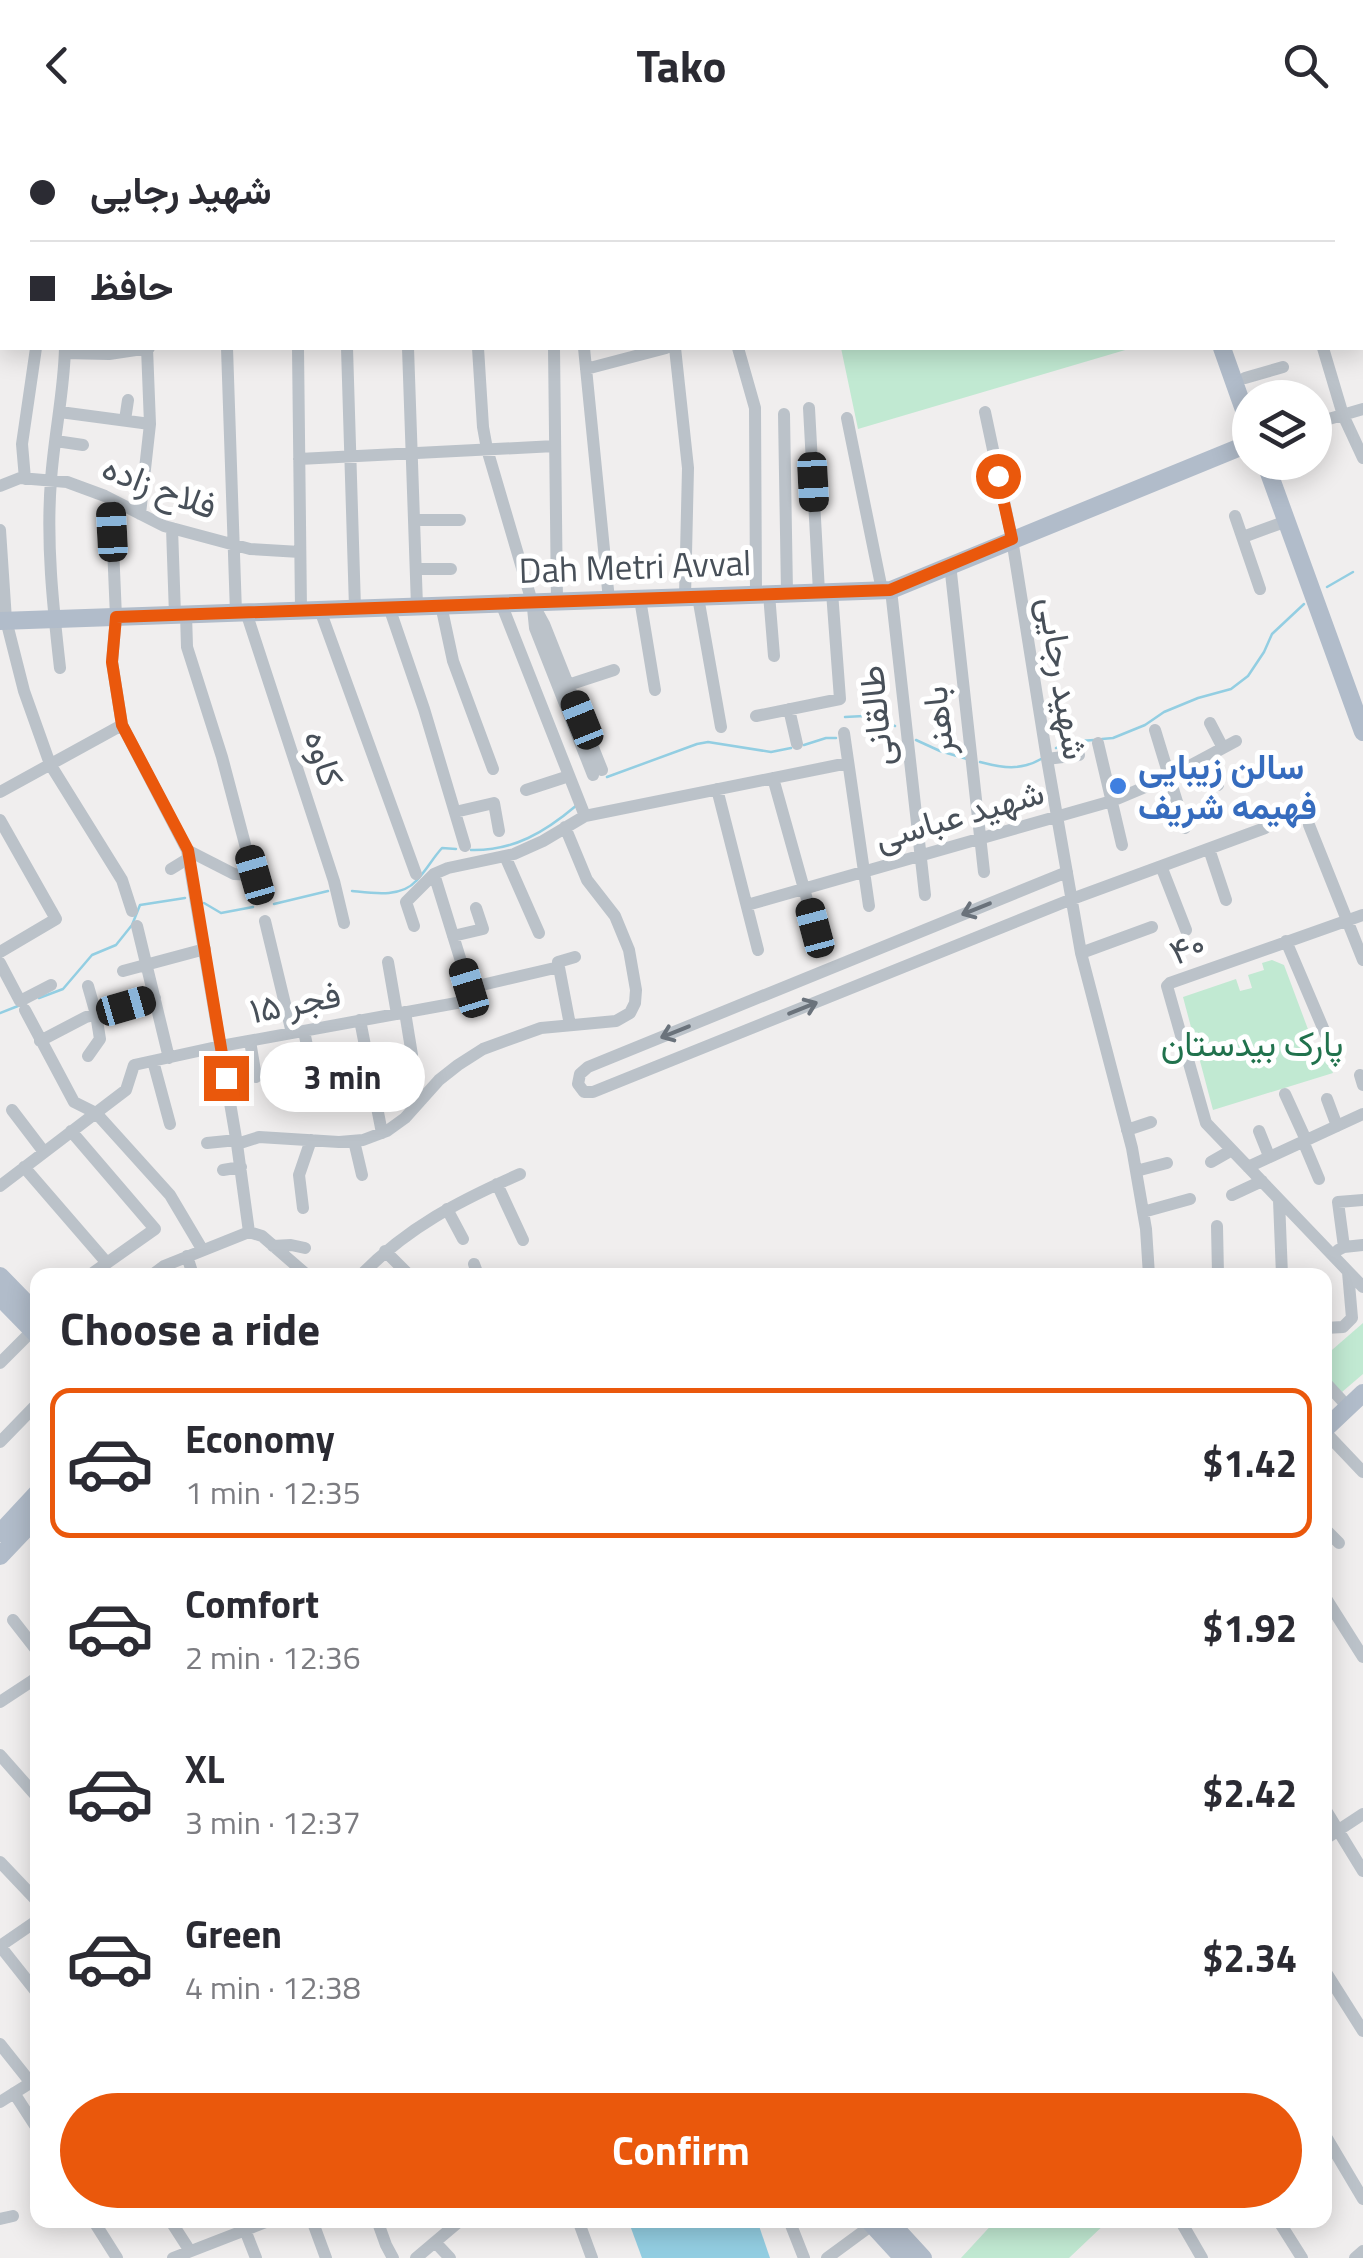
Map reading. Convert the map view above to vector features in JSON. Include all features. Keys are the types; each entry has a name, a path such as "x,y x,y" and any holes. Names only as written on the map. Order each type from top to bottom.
{"main road":[{"path":"1223,350 1234,380"},
{"path":"1235,350 1245,378"},
{"name":"Dah Metri Avval","path":"3,621 886,590 1232,457"},
{"path":"1271,480 1363,732"},
{"path":"0,1276 30,1314"},
{"path":"0,1297 30,1318"},
{"path":"1332,1424 1363,1393"},
{"path":"0,1532 30,1500"},
{"path":"0,1556 30,1524"},
{"path":"880,2228 903,2258"},
{"path":"884,2228 923,2258"}],"street":[{"path":"25,479 22,444 36,350"},
{"path":"60,668 50,550 50,481 65,350 99,350"},
{"path":"140,514 150,424 147,350"},
{"name":"کاوه","path":"228,350 233,544 242,612 334,881 344,923"},
{"path":"298,350 300,552 310,610 416,874"},
{"path":"348,350 355,608"},
{"path":"408,350 417,606"},
{"path":"478,350 487,449 532,602 535,628 598,772"},
{"path":"554,350 557,601"},
{"path":"584,350 609,600"},
{"path":"586,369 658,350"},
{"path":"674,350 688,468 691,597 721,727"},
{"path":"739,350 755,408 774,656"},
{"path":"1325,350 1343,415 1363,458"},
{"path":"1245,378 1283,368"},
{"path":"125,420 128,400"},
{"path":"756,716 840,699 825,592 809,408"},
{"path":"1332,418 1363,409"},
{"path":"60,412 150,424"},
{"name":"شهید رجایی","path":"985,412 1012,539 1081,954 1136,1171 1148,1268"},
{"path":"770,594 784,414"},
{"name":"طالقانی","path":"847,418 886,590 925,895"},
{"path":"56,440 83,445"},
{"path":"299,459 555,446"},
{"name":"فلاح زاده","path":"0,486 20,478 67,482 172,528 250,549 300,552"},
{"path":"111,499 116,617 112,662 122,725 188,854 249,1232"},
{"path":"1235,516 1260,589"},
{"path":"414,520 460,520"},
{"path":"1243,538 1286,521"},
{"path":"172,528 187,647 222,757 259,897"},
{"path":"0,530 3,621 24,691 50,764 122,880 132,911"},
{"name":"باهنر","path":"950,564 984,872"},
{"path":"416,569 451,569"},
{"path":"640,598 656,690"},
{"path":"532,602 568,686 578,722"},
{"path":"501,603 585,816"},
{"path":"441,605 454,660 493,770"},
{"path":"389,607 465,846"},
{"path":"568,686 614,670"},
{"path":"789,709 797,744"},
{"name":"شهید عباسی","path":"747,905 1112,801 1229,745 1210,724"},
{"path":"0,792 122,725"},
{"path":"1155,730 1185,828"},
{"path":"844,733 869,906"},
{"path":"1098,743 1122,845"},
{"path":"1046,759 1079,755"},
{"path":"1205,758 1218,785"},
{"path":"414,926 406,902 434,874 543,842 585,816 848,763"},
{"path":"526,790 569,776"},
{"path":"773,778 815,928"},
{"path":"717,790 758,950"},
{"path":"455,812 494,804 499,830"},
{"path":"0,820 56,919 0,952"},
{"path":"1310,824 1363,960"},
{"path":"207,1143 260,1136 354,1141 382,1133 404,1118 439,1080 482,1049 540,1028 616,1021 630,1013 636,1003 636,990 630,950 615,916 587,880 565,827"},
{"path":"1067,872 588,1067 580,1074 578,1084 584,1092 593,1092 1072,899 1264,828"},
{"path":"1209,848 1226,900"},
{"path":"188,854 234,874 255,875"},
{"path":"171,869 188,854"},
{"path":"505,856 539,933"},
{"path":"1161,866 1186,930"},
{"path":"434,874 471,994"},
{"path":"453,936 483,930 476,908"},
{"name":"۴۰","path":"1232,1150 1206,1123 1167,986 1363,915"},
{"path":"264,920 315,1085"},
{"path":"138,926 169,1058"},
{"path":"1081,954 1152,927"},
{"path":"1286,942 1326,1035"},
{"path":"123,971 205,949"},
{"name":"فجر ۱۵","path":"153,1061 401,1013 559,967 558,962 575,957"},
{"path":"388,962 412,1055"},
{"path":"0,963 74,1102 96,1113 170,1195 202,1249"},
{"path":"559,967 570,1025"},
{"path":"22,1005 51,985"},
{"path":"88,986 100,1039 88,1056"},
{"path":"40,1041 86,1017 155,998"},
{"path":"360,1020 382,1133"},
{"path":"250,1041 256,1077"},
{"path":"0,1186 126,1090 134,1065 153,1061 170,1124"},
{"path":"1285,1094 1319,1179"},
{"path":"1327,1100 1337,1126"},
{"path":"12,1110 44,1152"},
{"path":"1248,1167 1363,1114"},
{"path":"1127,1130 1151,1122"},
{"path":"71,1131 156,1229 100,1268"},
{"path":"1259,1131 1269,1156"},
{"path":"303,1208 299,1175 311,1140"},
{"path":"354,1141 362,1175"},
{"path":"1211,1162 1232,1150 1279,1200 1337,1250 1348,1272 1363,1287"},
{"path":"1136,1171 1167,1163"},
{"path":"24,1166 107,1263"},
{"path":"223,1170 241,1167"},
{"path":"368,1268 424,1221 520,1174"},
{"path":"1232,1195 1262,1182"},
{"path":"496,1184 523,1240"},
{"path":"1143,1212 1190,1199"},
{"path":"1279,1200 1282,1268"},
{"path":"1337,1250 1338,1202 1363,1200"},
{"path":"447,1209 463,1239"},
{"path":"1216,1226 1218,1268"},
{"path":"161,1268 249,1232 262,1236 290,1268"},
{"path":"1337,1250 1363,1245"},
{"path":"273,1246 305,1248"},
{"path":"385,1250 402,1268"},
{"path":"187,1256 191,1268"},
{"path":"1332,1328 1343,1327 1352,1318 1348,1272"},
{"path":"0,1363 30,1329"},
{"path":"1332,1390 1348,1407"},
{"path":"0,1442 30,1411"},
{"path":"1332,1439 1363,1472"},
{"path":"1332,1536 1339,1543"},
{"path":"1332,1608 1363,1658"},
{"path":"13,1620 30,1642"},
{"path":"1,1700 30,1682"},
{"path":"0,1755 30,1789"},
{"path":"1332,1834 1363,1814"},
{"path":"1332,1820 1363,1870"},
{"path":"2,1869 30,1895"},
{"path":"30,1925 0,1946 30,1984"},
{"path":"1332,1982 1363,2031"},
{"path":"0,2044 30,2077"},
{"path":"0,2102 30,2083"},
{"path":"14,2093 30,2118"},
{"path":"1332,2147 1363,2199"},
{"path":"99,2228 117,2258"},
{"path":"173,2228 183,2255 249,2228"},
{"path":"315,2228 326,2258"},
{"path":"381,2228 393,2258"},
{"path":"416,2258 452,2228"},
{"path":"581,2228 592,2258"},
{"path":"791,2228 804,2258"},
{"path":"831,2257 868,2228"},
{"path":"1185,2228 1202,2258"},
{"path":"1283,2228 1302,2258"},
{"path":"245,2230 256,2258"},
{"path":"436,2242 450,2258"},
{"path":"1355,2258 1363,2252"}],"green space":[{"path":"841,350 1125,350 858,429"},
{"name":"پارک بیدستان","path":"1272,960 1284,965 1315,1048 1322,1058 1327,1057 1333,1073 1213,1110 1183,997 1236,979 1240,991 1252,988 1248,975 1264,970 1262,963"},
{"path":"1363,1323 1363,1374 1342,1392 1332,1383 1332,1350"},
{"path":"989,2228 1101,2228 1069,2258 961,2258"}],"water":[{"path":"631,2228 760,2228 770,2258 642,2258"}],"waterway":[{"path":"1327,587 1353,572"},
{"path":"1102,739 1145,725 1198,698 1231,689 1248,676 1272,634 1304,604"},
{"path":"845,717 864,716 895,726"},
{"path":"804,745 836,738"},
{"path":"916,740 967,759"},
{"path":"1056,748 1066,742 1094,740"},
{"path":"607,777 708,742 771,752 791,748"},
{"path":"980,762 1011,767 1041,759"},
{"path":"471,850 501,847 528,838 577,805"},
{"path":"352,891 402,890 416,881 442,848 456,849"},
{"path":"274,904 328,891"},
{"path":"39,998 63,989 92,955 116,945 132,925 140,905 185,898"},
{"path":"204,903 221,913 253,907"},
{"path":"0,1013 18,1006"}],"place":[{"name":"سالن زیبایی فهیمه شریف","path":"1118,786"}],"route":[{"path":"226,1078 188,850 122,725 112,662 116,617 890,590 1012,539 998,476"}]}
